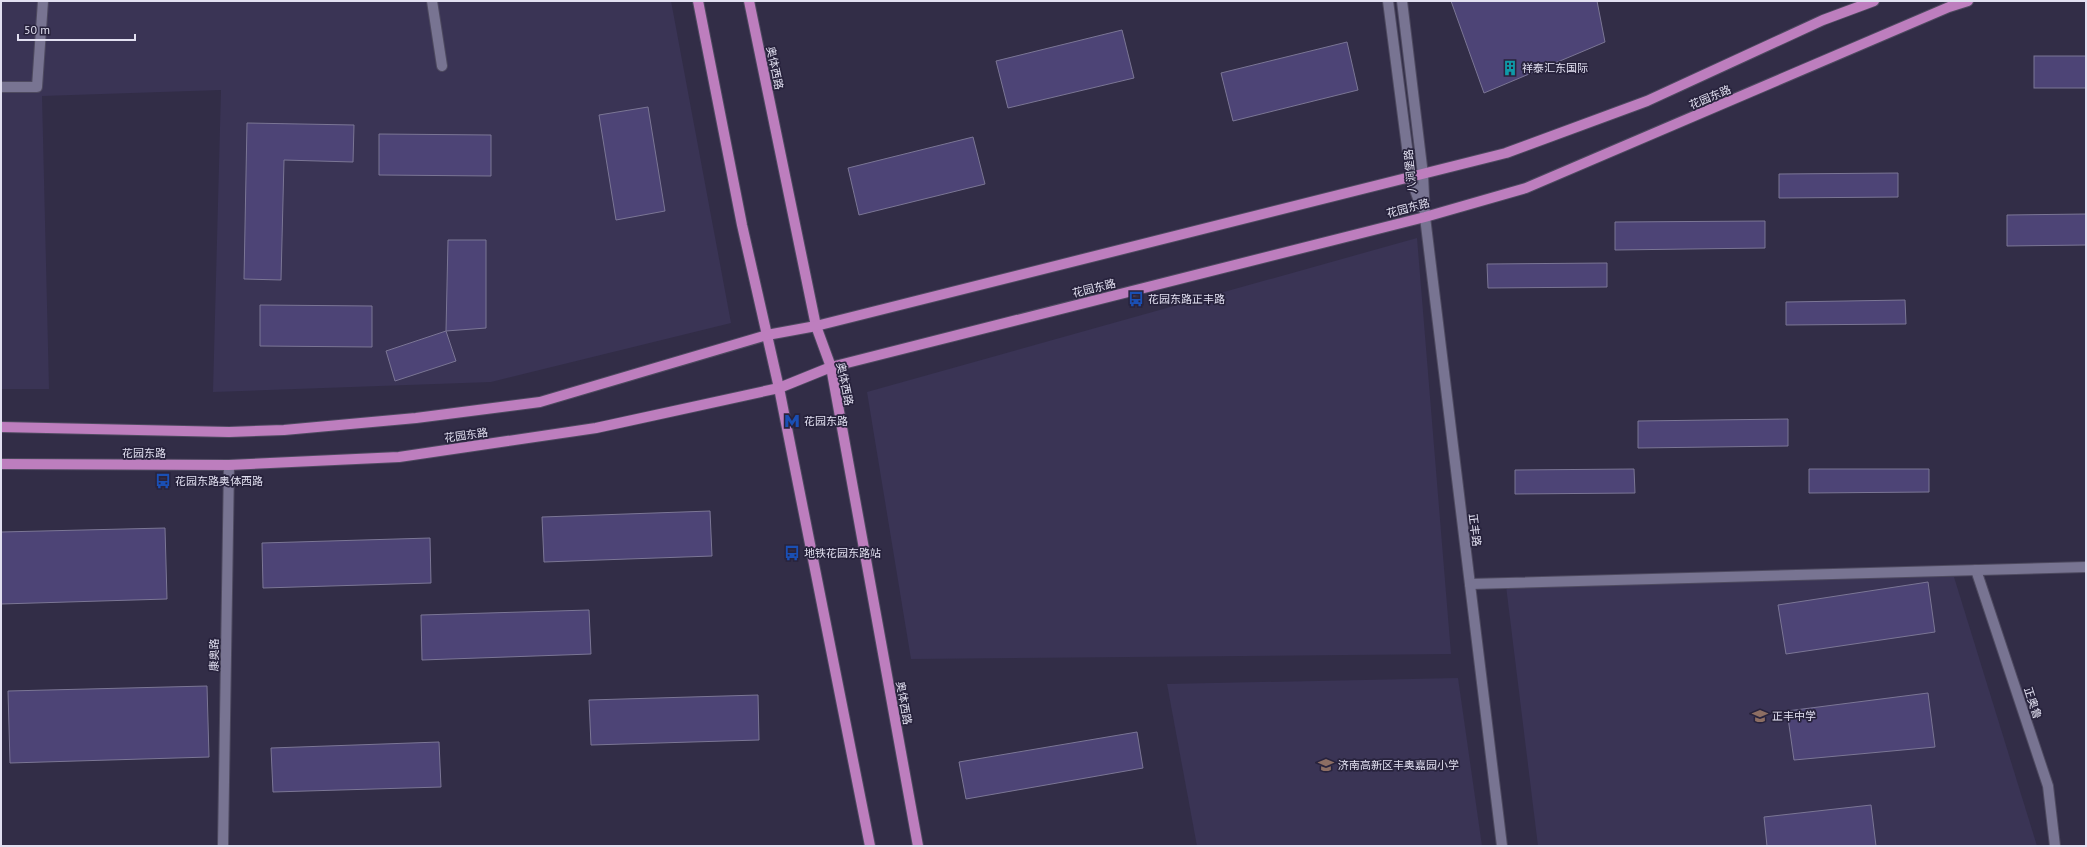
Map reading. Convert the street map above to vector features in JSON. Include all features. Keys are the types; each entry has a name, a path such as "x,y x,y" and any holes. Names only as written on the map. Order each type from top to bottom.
{"main road":[{"path":"698,1 742,226 779,388 870,846"},
{"name":"奥体西路","path":"749,1 816,326 831,367 918,846"},
{"name":"花园东路","path":"1,427 229,432 284,430 416,418 540,402 767,335 816,326 1424,175 1506,153 1647,101 1823,20 1874,1"},
{"name":"花园东路","path":"1,464 229,465 407,456 596,428 779,388 831,367 1425,217 1526,188 1949,7 1968,1"}],"street":[{"path":"1,87 37,87 43,1"},
{"path":"432,1 442,66"},
{"name":"八涧堡路","path":"1388,1 1411,178 1425,217"},
{"name":"八涧堡路","path":"1402,1 1424,175 1425,217"},
{"name":"正丰路","path":"1425,217 1502,846"},
{"name":"康奥路","path":"224,846 229,465"},
{"path":"1470,584 2086,567"},
{"name":"正奥鲁","path":"1976,570 2048,786 2055,846"}],"shaded area":[{"path":"1,1 671,1 731,323 491,382 213,392 221,90 42,96 49,389 1,389"},
{"path":"1417,238 1451,654 911,659 867,392"},
{"name":"正丰中学","path":"1926,576 1954,577 2037,846 1538,846 1506,586"},
{"name":"济南高新区丰奥嘉园小学","path":"1458,678 1482,846 1197,846 1167,684"}],"building":[{"name":"祥泰汇东国际","path":"1451,1 1597,1 1605,42 1484,93"},
{"path":"1122,30 1134,78 1008,108 996,61"},
{"path":"1347,42 1358,90 1233,121 1221,73"},
{"path":"2034,56 2086,56 2086,88 2034,88"},
{"path":"648,107 665,211 616,220 599,115"},
{"path":"247,123 354,125 353,162 284,160 281,280 244,279"},
{"path":"379,134 491,135 491,176 379,175"},
{"path":"973,137 985,184 859,215 848,168"},
{"path":"1898,173 1898,197 1779,198 1779,174"},
{"path":"2086,214 2086,245 2007,246 2007,215"},
{"path":"1765,221 1765,248 1615,250 1615,222"},
{"path":"448,240 486,240 486,328 446,331"},
{"path":"1607,263 1607,287 1488,288 1487,264"},
{"path":"1905,300 1906,324 1786,325 1786,302"},
{"path":"260,305 372,306 372,347 260,346"},
{"path":"446,331 456,361 395,381 386,351"},
{"path":"1788,419 1788,446 1638,448 1638,421"},
{"path":"1634,469 1635,493 1515,494 1515,470"},
{"path":"1809,469 1929,469 1929,492 1809,493"},
{"path":"710,511 712,556 544,562 542,517"},
{"path":"165,528 167,599 1,604 1,532"},
{"path":"430,538 431,583 263,588 262,543"},
{"path":"1928,582 1935,632 1786,654 1778,605"},
{"path":"589,610 591,654 422,660 421,615"},
{"path":"207,686 209,757 10,763 8,691"},
{"path":"1928,693 1935,747 1794,760 1787,711"},
{"path":"758,695 759,740 591,745 589,700"},
{"path":"1137,732 1143,768 966,799 959,762"},
{"path":"439,742 441,787 273,792 271,748"},
{"path":"1871,805 1876,846 1767,846 1764,817"}],"place":[{"name":"祥泰汇东国际","path":"1510,68"},
{"name":"花园东路正丰路","path":"1136,299"},
{"name":"花园东路","path":"792,421"},
{"name":"花园东路奥体西路","path":"163,481"},
{"name":"地铁花园东路站","path":"792,553"},
{"name":"正丰中学","path":"1760,716"},
{"name":"济南高新区丰奥嘉园小学","path":"1326,765"}]}
